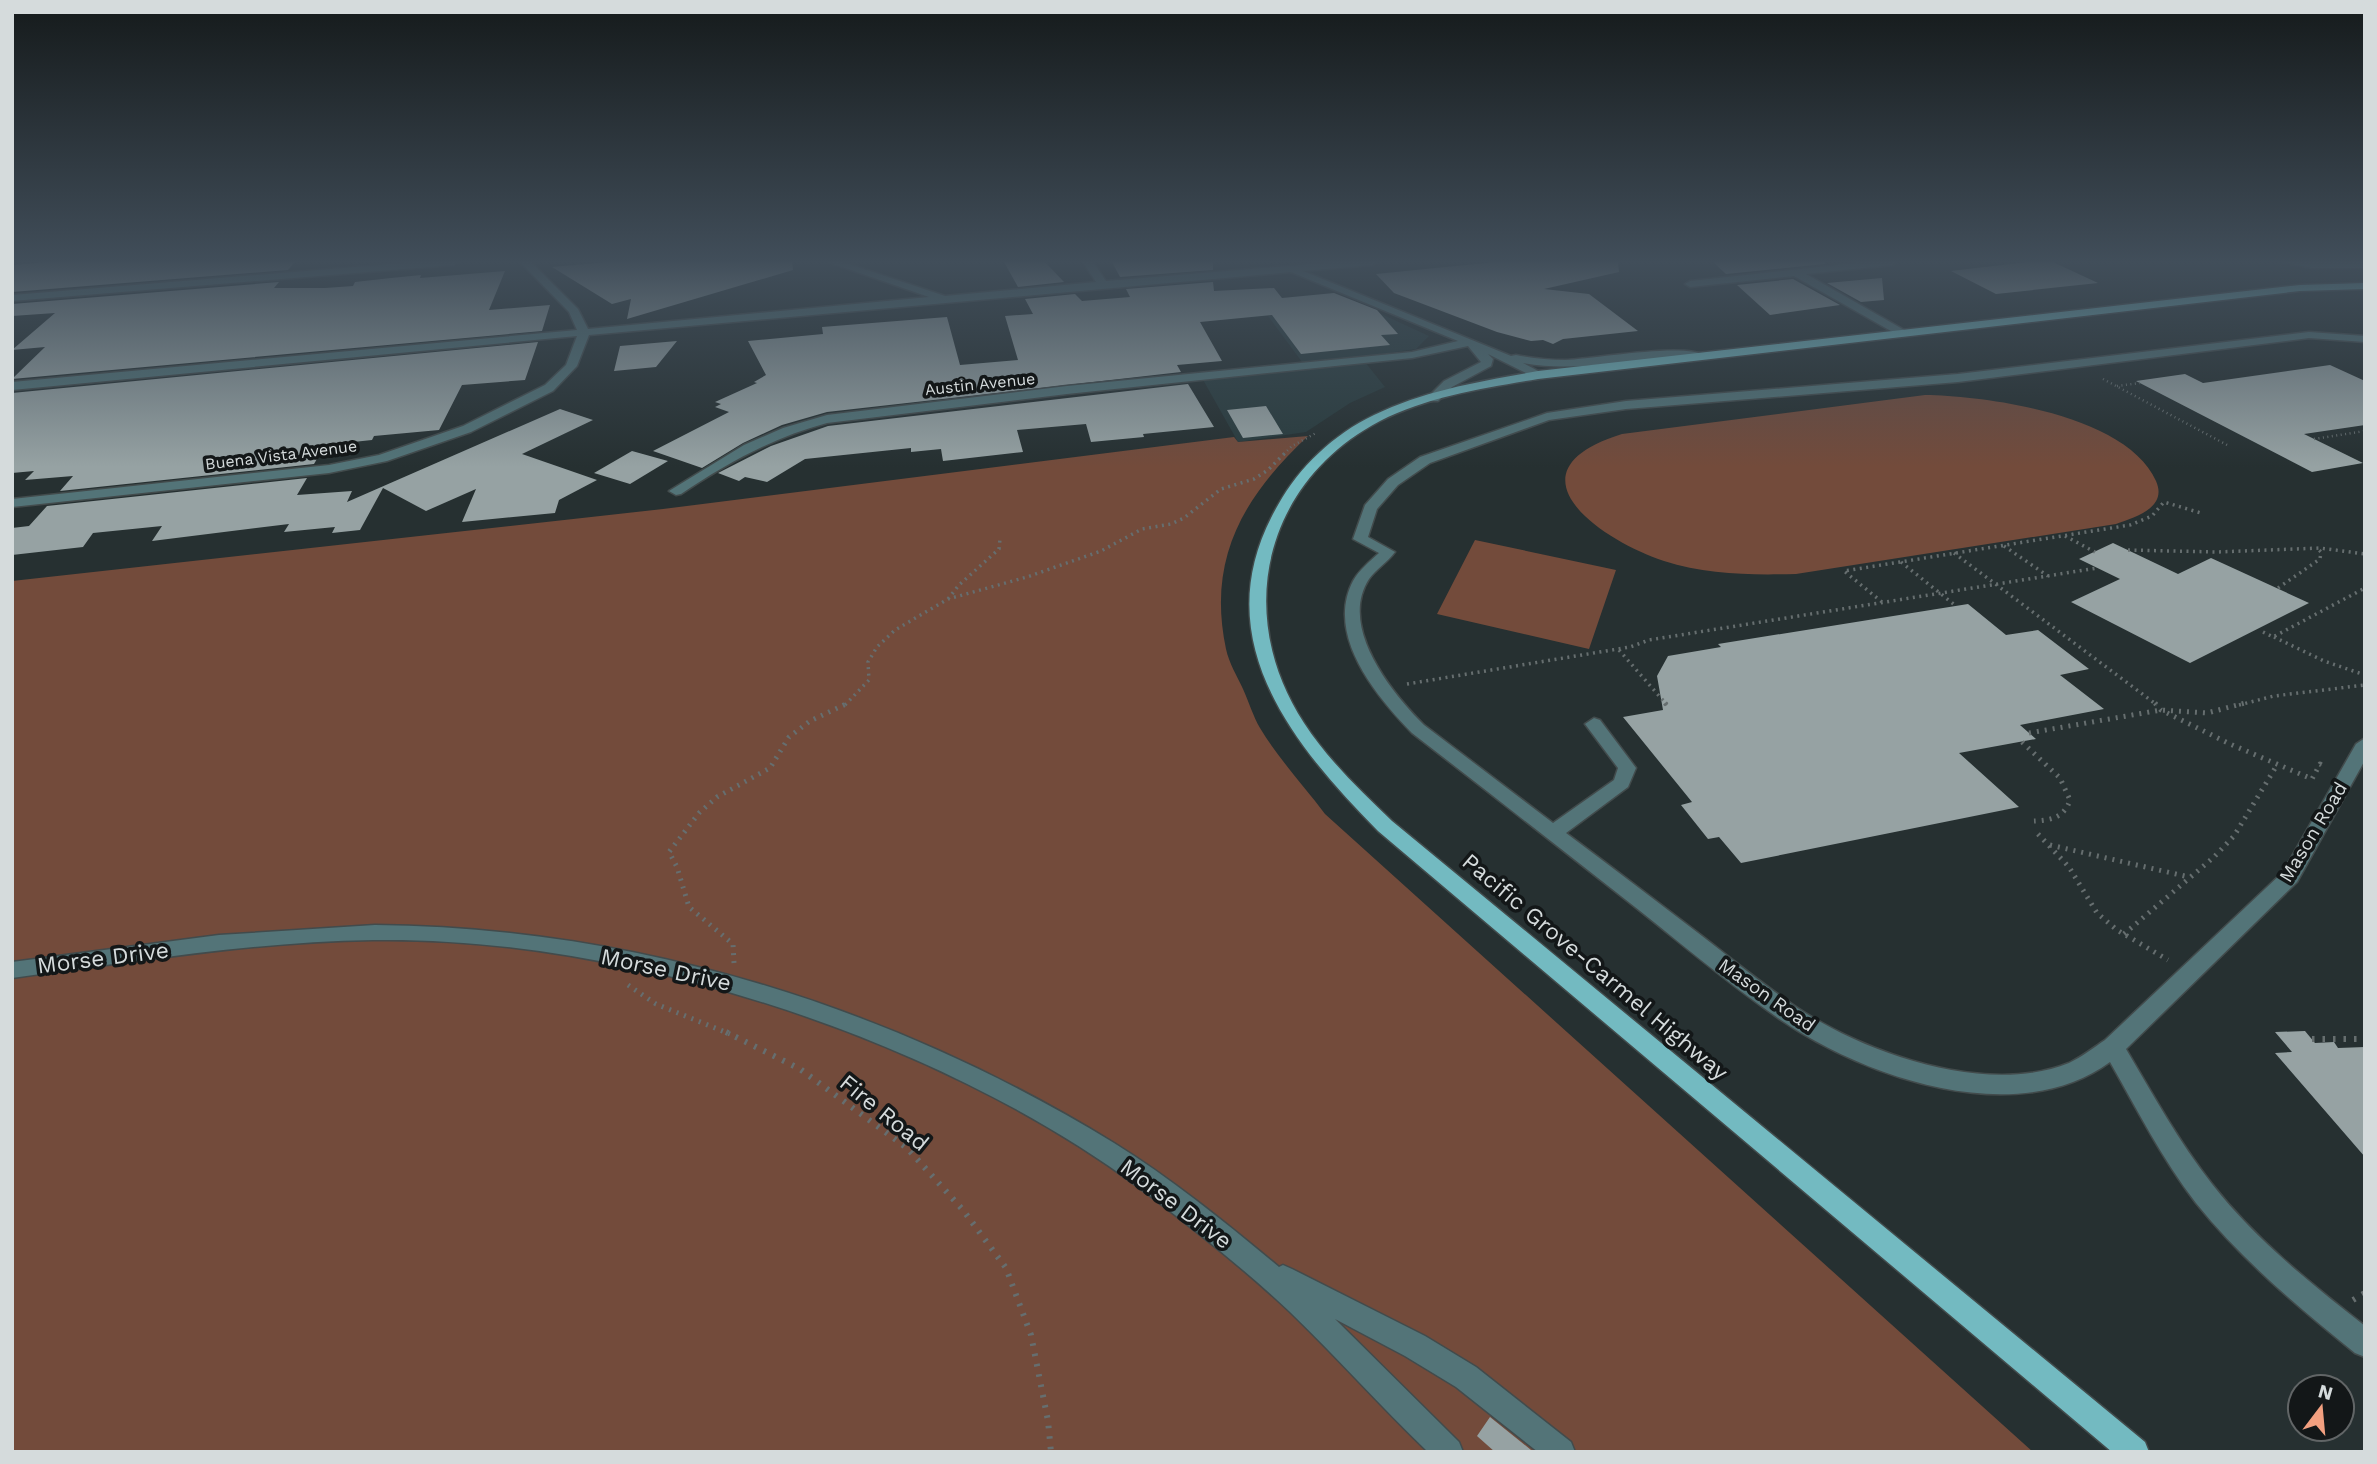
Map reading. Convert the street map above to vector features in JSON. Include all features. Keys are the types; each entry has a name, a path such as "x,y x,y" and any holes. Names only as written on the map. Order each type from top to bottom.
{"main road":[{"name":"Pacific Grove-Carmel Highway","path":"1926,330 1538,375 1480,385 1409,406 1357,430 1320,458 1296,486 1277,515 1263,546 1256,580 1257,620 1267,666 1293,721 1328,770 1385,826 2135,1452"}],"street":[{"path":"12,386 612,330"},
{"path":"1442,330 1494,352 1538,375"},
{"path":"1897,330 1902,333"},
{"name":"Buena Vista Avenue","path":"12,503 329,469 382,458 467,429 549,387 571,366 584,333"},
{"name":"Mason Road","path":"2365,339 2309,335 1958,378 1626,405 1547,417 1425,460 1394,482 1370,508 1360,539 1388,552 1361,581 1354,606 1361,651 1382,688 1418,729 1788,1014 1850,1048 1890,1065 1964,1083 2013,1084 2053,1079 2086,1066 2113,1047 2290,877 2365,744"},
{"path":"1434,398 1448,384 1487,364 1487,359 1471,342"},
{"name":"Austin Avenue","path":"676,491 776,435 800,425 827,419 965,401 1412,355 1471,342"},
{"path":"1494,352 1536,361 1609,359 1676,353 1700,356"},
{"path":"1553,833 1622,783 1626,768 1594,724"},
{"name":"Morse Drive","path":"12,970 276,938 426,933 521,941 640,961 737,985 841,1018 907,1045 1018,1099 1109,1153 1250,1259 1353,1355 1414,1420 1449,1452"},
{"path":"2113,1047 2204,1193 2251,1244 2306,1296 2365,1343"},
{"name":"Morse Drive","path":"1250,1259 1353,1317 1415,1346 1466,1377 1561,1452"}],"path":[{"path":"2098,376 2229,446"},
{"path":"2116,386 2140,383"},
{"path":"737,985 733,944 689,907 677,867 669,852 699,813 717,797 770,768 789,737 810,721 847,704 869,680 868,662 877,647 895,630 948,599 1027,577 1101,551 1142,529 1171,524 1184,518 1221,489 1254,479 1268,470 1292,446 1328,426"},
{"path":"2314,439 2365,433"},
{"path":"1882,602 1844,571 2130,525 2152,516 2164,502 2201,513"},
{"path":"2064,536 2095,552"},
{"path":"948,599 958,584 981,569 999,549 1000,539"},
{"path":"2004,545 2048,576"},
{"path":"2278,588 2320,559 2321,552 2317,547"},
{"path":"2128,551 2317,547 2365,554"},
{"path":"1954,553 2153,701 2161,710 2312,779 2320,764 2347,776"},
{"path":"1900,562 1956,606"},
{"path":"1382,688 1618,649 1648,640 2097,568"},
{"path":"2273,637 2365,588"},
{"path":"2263,632 2324,662 2365,675"},
{"path":"1618,649 1670,709"},
{"path":"2029,733 2161,710 2207,713 2274,696 2365,685"},
{"path":"2022,742 2067,784 2071,796 2067,809 2056,818 2034,821"},
{"path":"2124,934 2234,836 2277,765"},
{"path":"2038,834 2068,867 2097,913 2124,934 2191,973"},
{"path":"2050,845 2189,877"},
{"name":"Fire Road","path":"623,982 656,1004 743,1039 800,1069 907,1148 963,1210 1006,1268 1031,1335 1048,1421 1051,1452"},
{"path":"2312,1039 2365,1039"}],"shaded area":[{"path":"1279,330 1417,330 1429,336 1416,349 1361,357 1385,387 1350,403 1306,432 1238,442 1202,378 1305,366"},
{"path":"1925,395 2018,405 2087,425 2117,440 2140,458 2159,490 2154,505 2116,524 1796,574 1746,574 1680,566 1638,551 1590,521 1574,503 1566,485 1569,466 1587,449 1622,434"},
{"path":"1308,436 1265,482 1248,506 1226,558 1222,586 1221,617 1227,654 1258,723 1275,750 1325,814 2033,1452 12,1452 12,581 663,509 1234,437 1238,442"},
{"path":"1475,540 1616,570 1589,649 1437,614"}],"building":[{"path":"35,330 542,330 12,379 45,347 12,350"},
{"path":"822,330 951,330 960,365 1018,360 1009,330 1205,330 1222,361 1177,365 1181,372 827,412 782,425 743,443 702,468 653,451 729,412 715,407 721,404 715,402 757,383 754,382 766,375 748,341 823,334"},
{"path":"1283,330 1395,330 1398,334 1381,335 1390,345 1301,354"},
{"path":"1493,330 1638,331 1563,339 1553,344"},
{"path":"677,341 656,367 614,371 620,346"},
{"path":"538,342 525,380 462,385 439,430 374,436 372,440 325,445 314,464 60,491 73,476 25,480 34,471 12,473 12,393"},
{"path":"2330,365 2365,381 2365,425 2304,434 2363,463 2312,472 2136,381 2185,374 2203,383"},
{"path":"1188,384 1214,427 1091,442 1086,424 1017,430 1023,452 943,461 941,449 911,452 911,448 805,459 767,482 745,477 739,481 718,473 771,446 828,426"},
{"path":"1266,406 1283,434 1243,438 1227,410"},
{"path":"560,409 593,420 522,454 597,480 559,500 555,513 462,522 476,489 426,511 383,488 360,530 332,533 335,527 284,532 289,524 152,541 162,526 93,533 83,547 12,555 12,528 29,526 47,506 307,478 297,495 352,491 347,502"},
{"path":"632,451 668,461 630,484 594,473"},
{"path":"2113,543 2178,574 2211,558 2309,603 2190,663 2071,602 2120,579 2079,559"},
{"path":"1968,604 2006,635 2038,630 2089,669 2060,675 2104,709 2020,725 2036,739 1959,753 2019,807 1741,863 1719,837 1708,839 1681,805 1692,802 1623,717 1663,710 1657,676 1668,656 1721,647 1718,644"},
{"path":"2305,1031 2315,1043 2334,1042 2338,1048 2365,1047 2365,1157 2275,1053 2292,1052 2275,1032"},
{"path":"1490,1417 1533,1452 1495,1452 1477,1436"}]}
